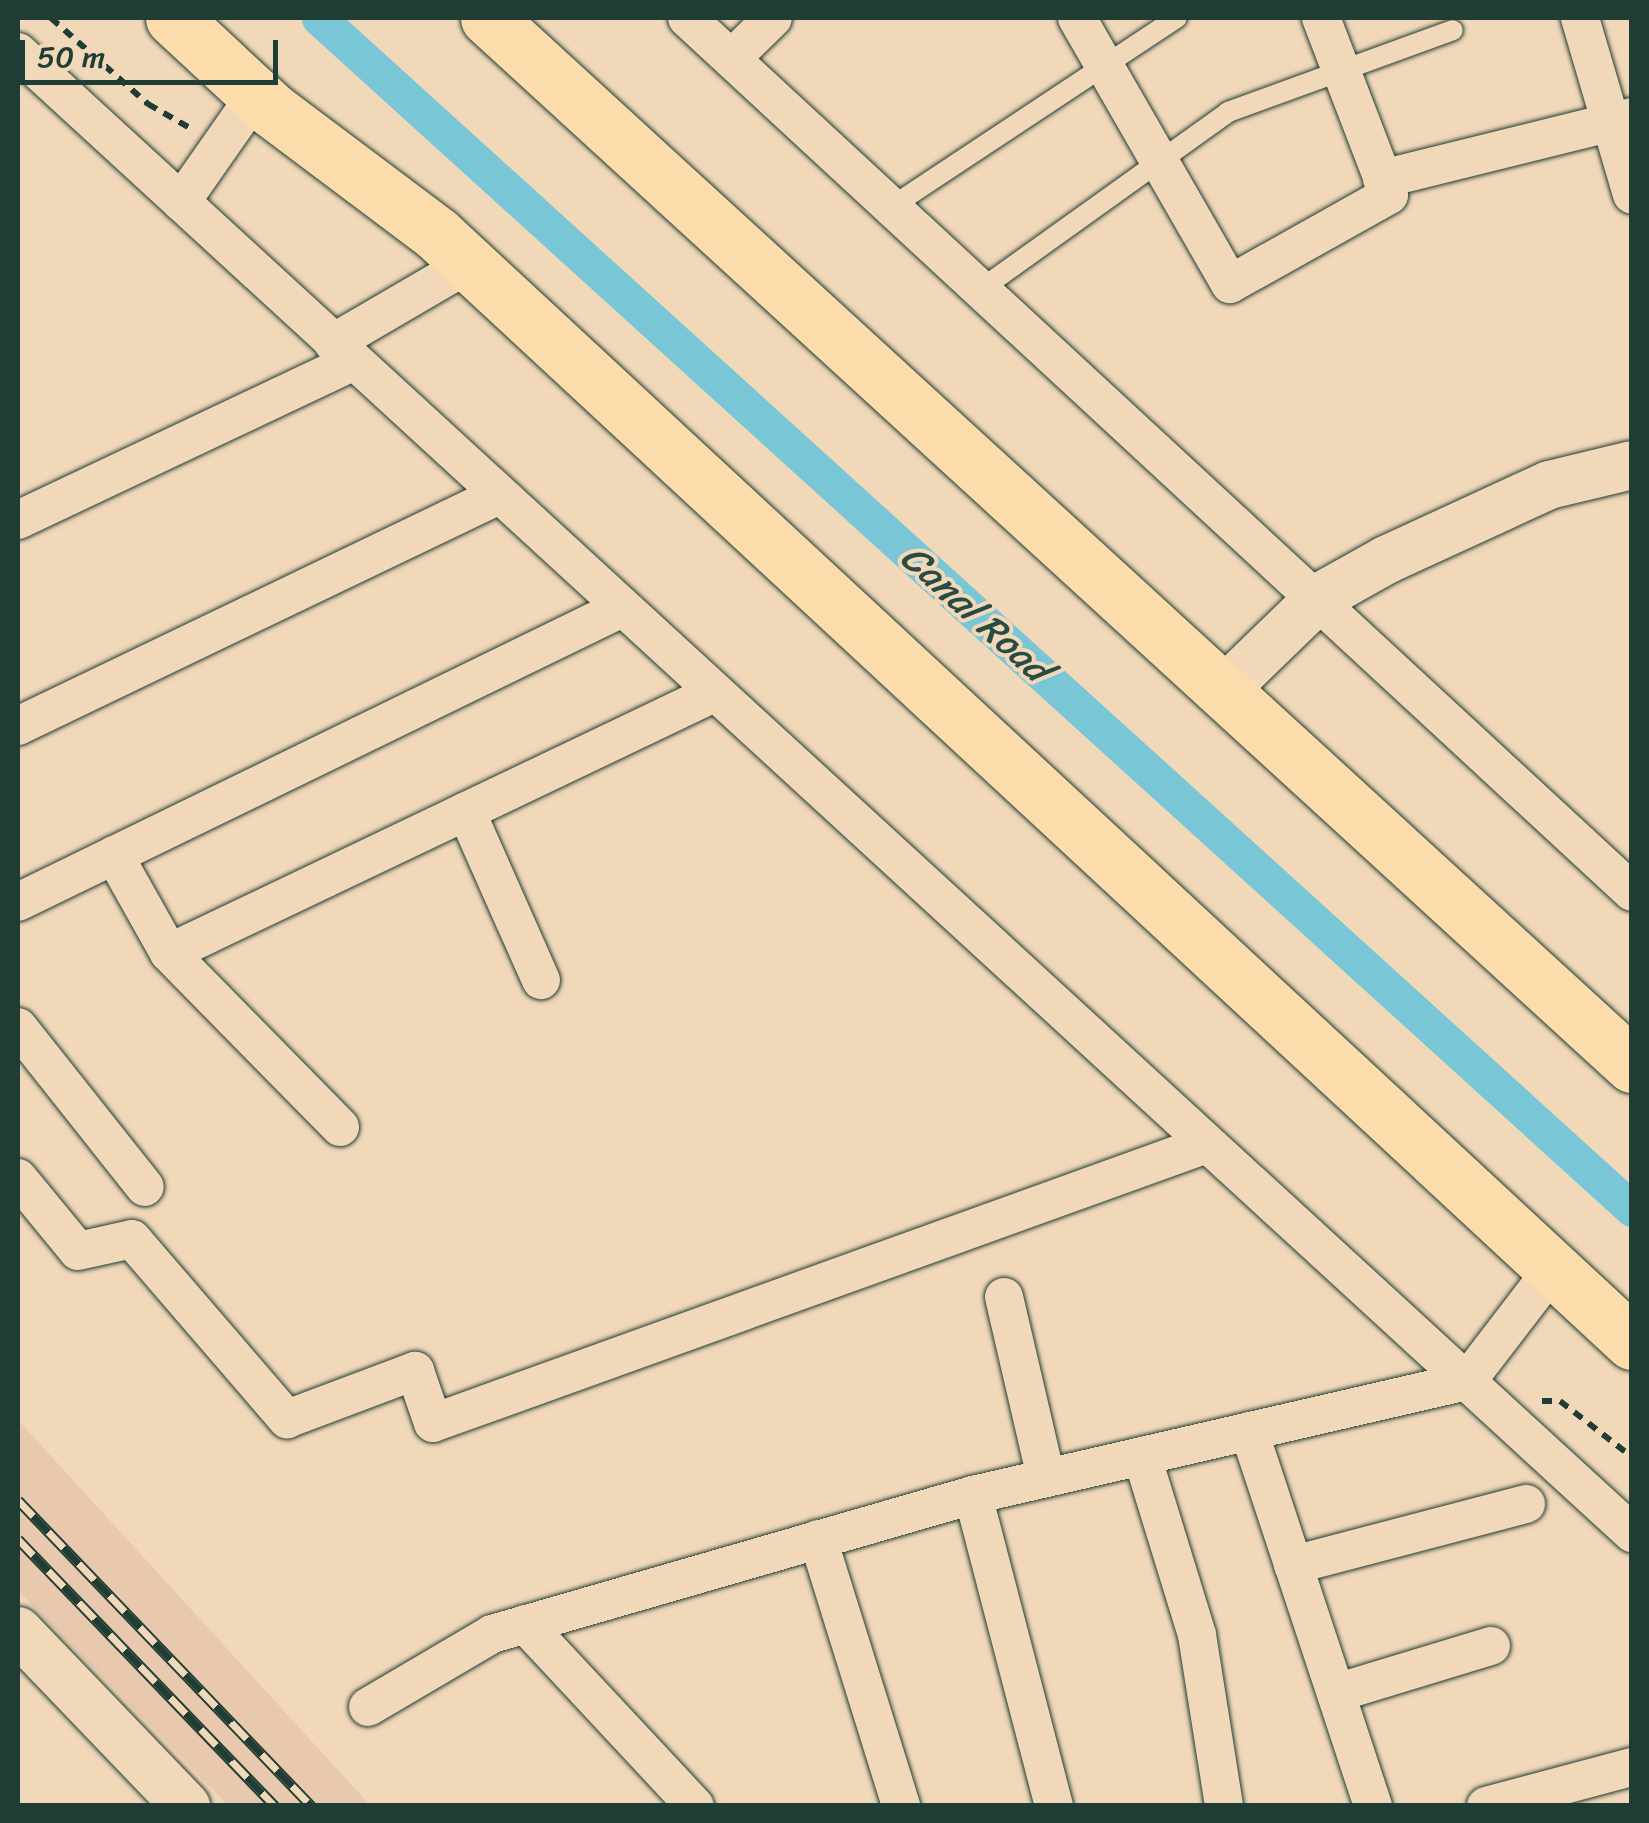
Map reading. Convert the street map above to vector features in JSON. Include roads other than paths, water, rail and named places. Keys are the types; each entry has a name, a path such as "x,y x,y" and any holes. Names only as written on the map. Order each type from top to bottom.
{"highway":[{"path":"173,18 256,96 468,264 1632,1342"},
{"path":"488,18 1223,692 1625,1046"}],"street":[{"path":"687,18 1320,597 1632,892"},
{"path":"732,58 773,18"},
{"path":"1076,18 1230,284 1389,195 1320,18"},
{"path":"1580,18 1621,119 1632,196"},
{"path":"18,52 1632,1533"},
{"path":"181,202 256,96"},
{"path":"1382,179 1621,119"},
{"path":"18,520 344,352 468,264"},
{"path":"1223,692 1320,597 1549,485 1632,465"},
{"path":"18,726 499,495"},
{"path":"18,902 622,608"},
{"path":"169,954 714,692"},
{"path":"466,811 541,980"},
{"path":"114,855 169,954 340,1126"},
{"path":"18,1027 145,1187"},
{"path":"18,1178 78,1251 132,1238 288,1420 415,1372 433,1423 1207,1144"},
{"path":"368,1707 492,1634 973,1495 1249,1432 1476,1390 1553,1269"},
{"path":"1004,1297 1046,1478"},
{"path":"1249,1432 1373,1806"},
{"path":"1142,1456 1197,1634 1224,1806"},
{"path":"973,1495 1054,1806"},
{"path":"1293,1564 1526,1504"},
{"path":"818,1540 901,1806"},
{"path":"524,1624 694,1806"},
{"path":"18,1630 186,1806"},
{"path":"1336,1693 1491,1646"},
{"path":"1486,1806 1632,1768"}],"lane":[{"path":"894,206 1177,18"},
{"path":"984,287 1162,165 1228,112 1339,66 1453,30"}],"waterway":[{"name":"Canal Road","path":"319,18 1632,1209"}],"railway":[{"path":"18,1500 311,1806"},
{"path":"18,1539 275,1806"}]}
